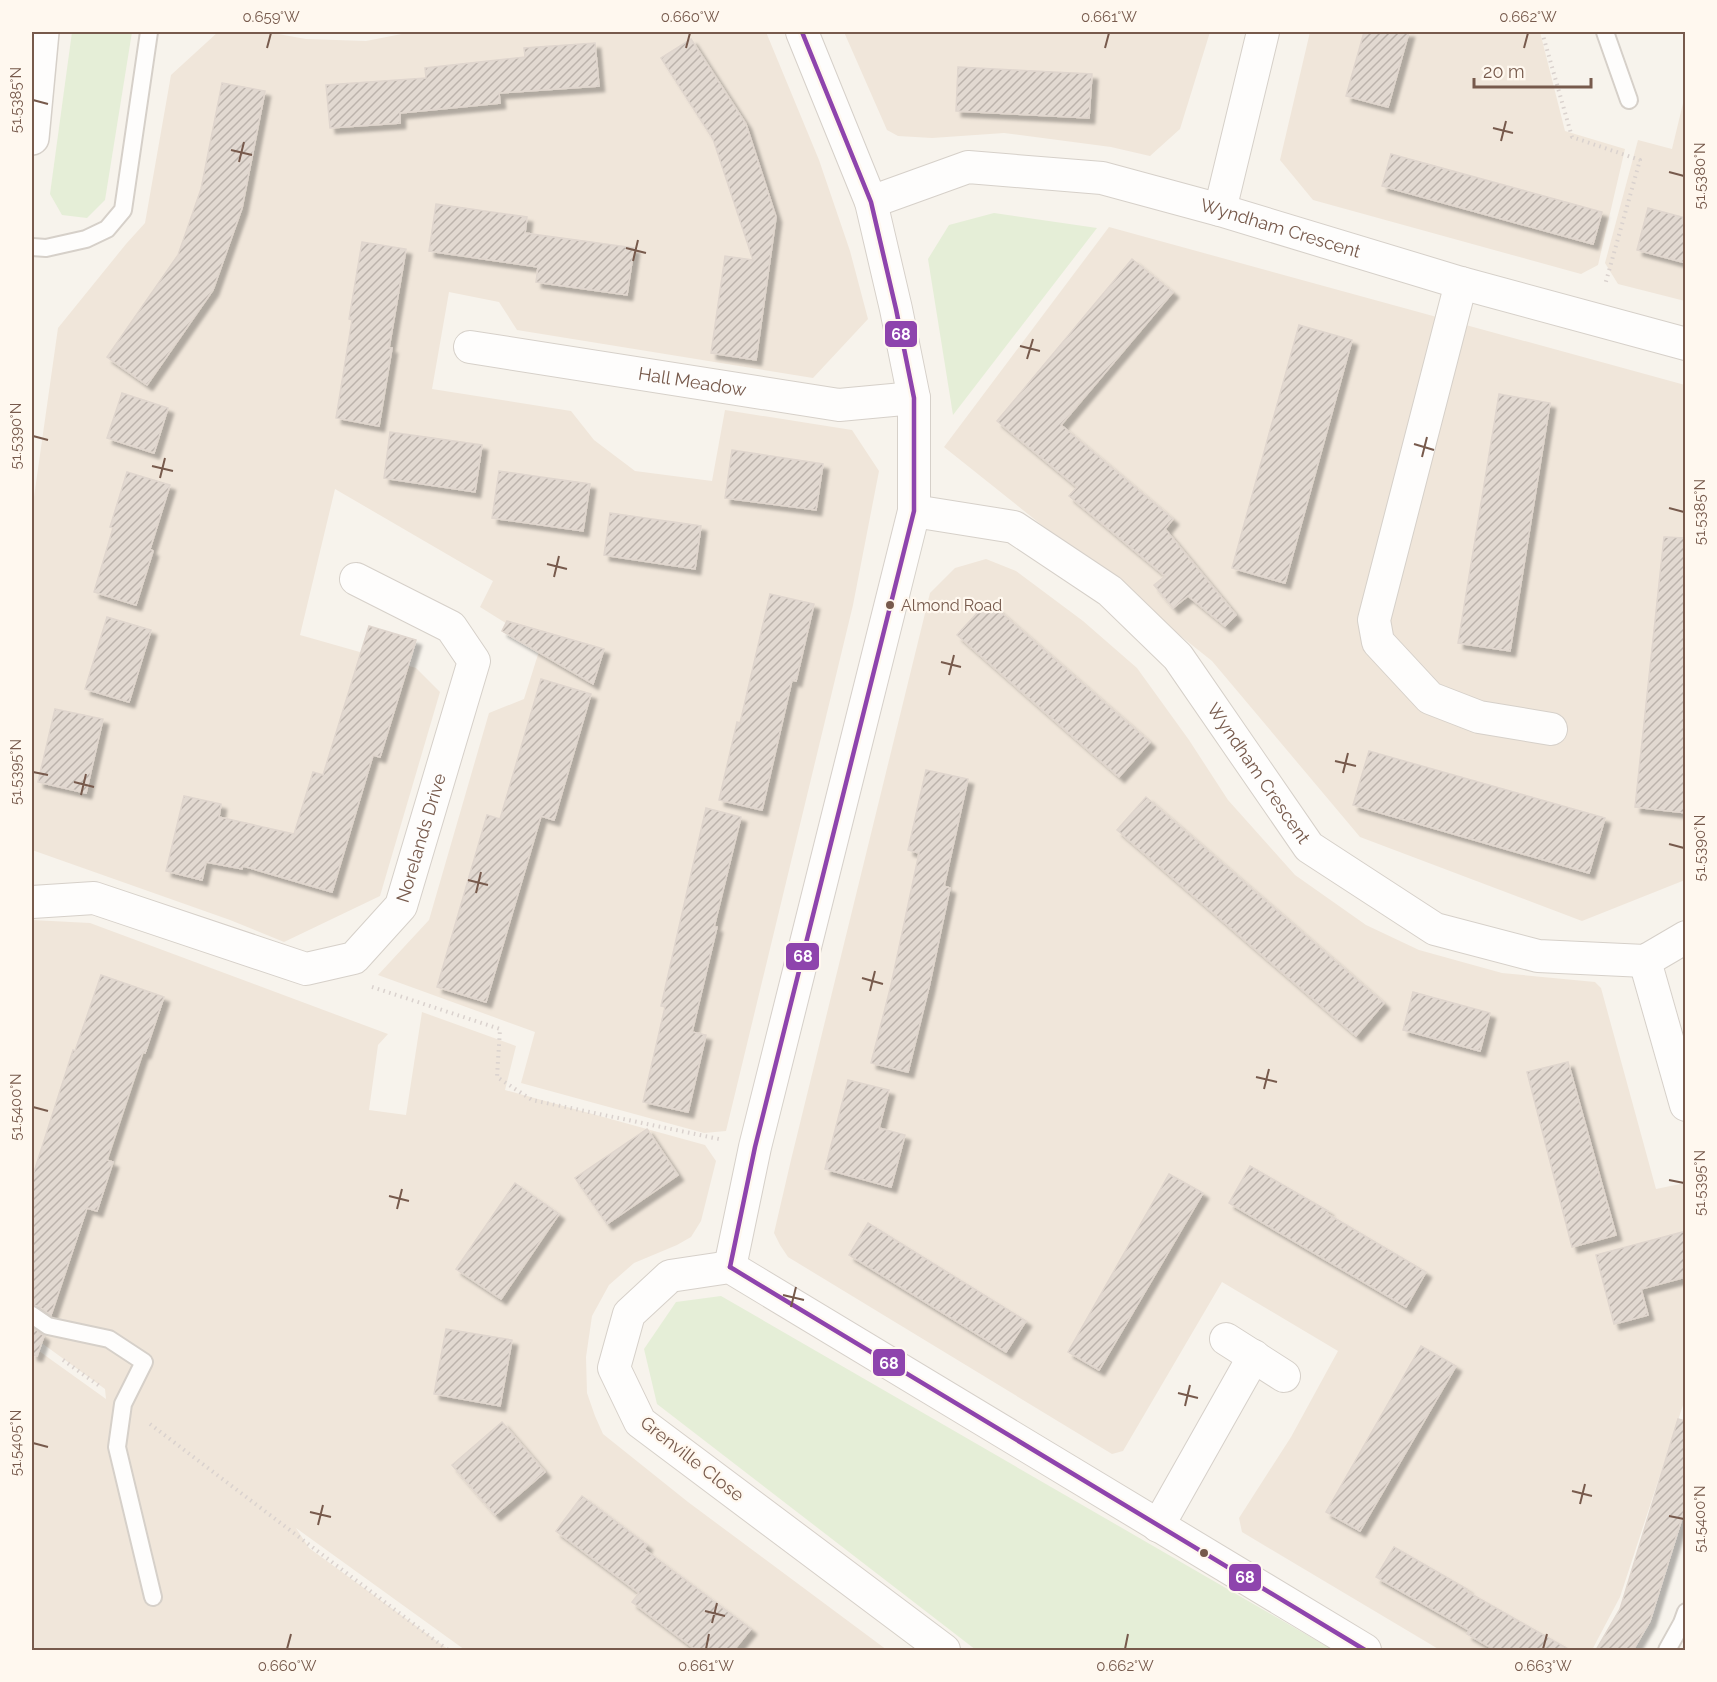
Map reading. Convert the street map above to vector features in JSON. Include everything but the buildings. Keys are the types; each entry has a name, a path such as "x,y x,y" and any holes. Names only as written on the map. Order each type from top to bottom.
{"street":[{"path":"32,138 42,32"},
{"path":"802,32 872,202 914,398 914,511 755,1147 730,1267 1365,1650"},
{"path":"1220,210 1263,32"},
{"name":"Wyndham Crescent","path":"872,202 968,167 1102,178 1220,210 1461,283 1686,344"},
{"path":"1461,283 1374,620 1378,642 1430,698 1479,717 1551,729"},
{"name":"Hall Meadow","path":"470,348 839,405 914,398"},
{"name":"Wyndham Crescent","path":"914,511 1014,527 1110,591 1178,657 1309,848 1435,929 1538,956 1645,961"},
{"name":"Norelands Drive","path":"354,958 402,906 474,661 451,627 357,579"},
{"path":"32,902 94,898 306,969 354,958"},
{"path":"1686,937 1645,961 1686,1106"},
{"name":"Grenville Close","path":"730,1267 670,1276 629,1314 614,1368 640,1422 944,1650"},
{"path":"1226,1339 1284,1376"},
{"path":"1158,1526 1254,1356"}],"lane":[{"path":"32,247 46,248 86,240 107,229 123,210 149,32"},
{"path":"1605,32 1629,100"},
{"path":"32,1316 48,1326 109,1339 144,1362 123,1404 117,1447 153,1597"},
{"path":"1667,1650 1686,1612"}],"path":[{"path":"1542,32 1572,137 1640,160 1595,320"},
{"path":"354,958 362,984 500,1029 497,1077 532,1100 755,1147"},
{"path":"59,1357 448,1650"}],"shaded area":[{"path":"218,32 267,32 306,39 366,41 412,32 766,32 819,160 850,251 868,319 813,378 517,330 499,302 449,292 432,389 571,411 594,440 635,471 712,481 725,410 852,430 879,471 853,605 726,1131 704,1133 521,1083 535,1032 378,975 429,920 489,713 524,699 541,645 480,607 493,581 335,489 300,635 416,668 440,692 380,896 284,942 230,920 32,850 32,511 58,328 145,223 171,75"},
{"path":"844,32 1210,32 1180,129 1150,156 1111,147 1004,133 932,138 898,136 887,130"},
{"path":"1310,32 1540,32 1565,131 1625,149 1598,265 1581,274 1313,200 1280,160"},
{"path":"1685,95 1685,301 1618,284 1605,263 1638,140 1672,149"},
{"path":"1109,227 1685,385 1685,880 1582,921 1360,837 1212,661 944,447"},
{"path":"986,559 1016,571 1083,621 1137,668 1189,740 1228,800 1295,875 1366,925 1419,950 1502,973 1595,982 1601,988 1656,1189 1685,1183 1685,1399 1620,1597 1592,1650 1440,1650 1242,1532 1239,1518 1291,1437 1338,1351 1222,1282 1123,1451 1112,1454 788,1257 780,1245 774,1233 930,593 955,568"},
{"path":"32,920 90,923 388,1034 378,1045 369,1110 406,1115 422,1012 516,1046 505,1090 705,1145 716,1161 701,1221 691,1237 634,1263 609,1285 592,1316 586,1357 587,1393 595,1416 603,1434 688,1502 887,1650 465,1650 296,1528 309,1548 449,1650 32,1650 32,1346 106,1399 105,1389 32,1336"}],"green space":[{"path":"72,32 132,32 105,200 87,218 62,215 50,194"},
{"path":"994,213 1097,228 953,415 928,259 949,225"},
{"path":"721,1296 1333,1650 976,1650 657,1404 644,1349 676,1302"}],"transit line":[{"name":"68","path":"730,1267 755,1147 914,511 914,398 871,202 802,32"},
{"name":"68","path":"730,1267 1365,1650"}],"place":[{"name":"Almond Road","path":"890,605"}]}
